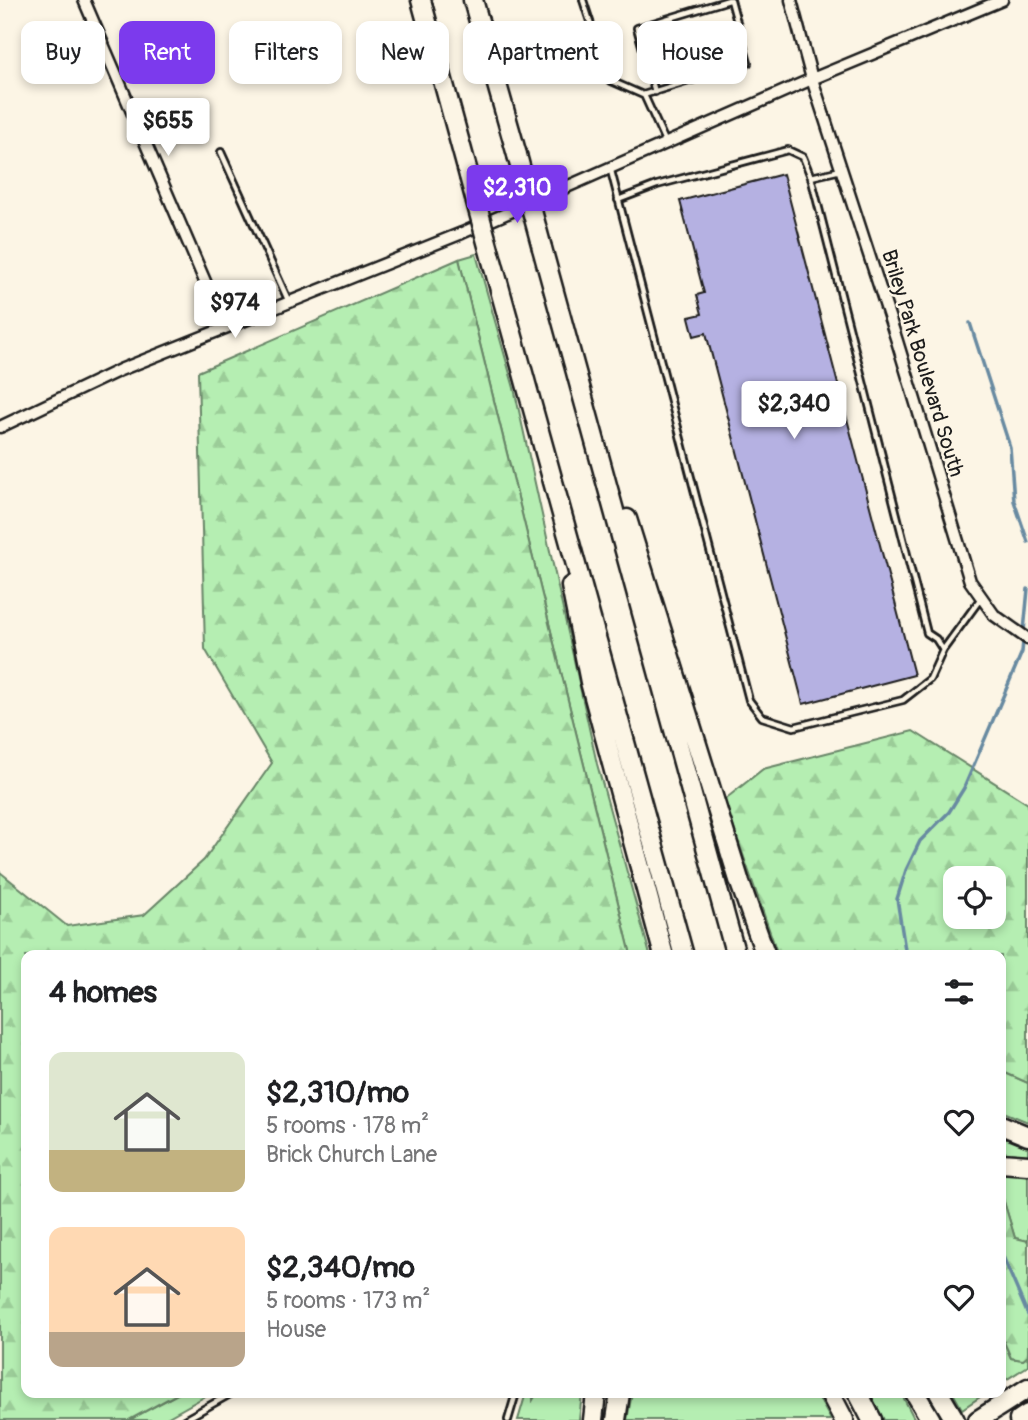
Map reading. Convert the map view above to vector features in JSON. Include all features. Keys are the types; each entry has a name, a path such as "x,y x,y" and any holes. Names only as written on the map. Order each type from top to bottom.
{"highway":[{"path":"421,0 682,950"},
{"path":"473,0 734,950"},
{"path":"579,387 622,500 758,950"},
{"path":"544,448 590,682 662,950"},
{"path":"740,883 764,950"},
{"path":"1006,1127 1028,1136"},
{"path":"1006,1163 1028,1165"},
{"path":"978,1420 1028,1386"},
{"path":"593,1420 595,1398"},
{"path":"616,1420 619,1398"},
{"path":"832,1398 844,1420"},
{"path":"861,1398 871,1417"},
{"path":"918,1398 930,1420"},
{"path":"942,1398 955,1420"},
{"path":"1019,1420 1028,1414"}],"street":[{"path":"84,0 225,328"},
{"name":"Briley Park Boulevard South","path":"791,0 811,79 970,581 994,615 1028,639"},
{"path":"0,427 120,370 462,233 811,79 1002,0"}],"lane":[{"path":"583,0 609,80 643,95 654,92 748,63 730,0 637,28 654,92"},
{"path":"643,95 665,142"},
{"path":"618,200 657,185 788,150 803,157 811,177 927,633 936,639 943,650"},
{"path":"221,152 289,302"},
{"path":"609,167 749,701 762,717 794,727 903,699 930,680 943,650 981,598"},
{"path":"811,177 841,170"},
{"path":"184,1420 223,1398"},
{"path":"508,1420 515,1398"}],"green space":[{"path":"476,254 514,388 597,764 649,950 630,950 459,259"},
{"path":"459,259 630,950 21,950 21,1398 170,1398 129,1420 0,1420 0,872 67,926 144,915 204,860 272,763 205,649 198,372"},
{"path":"913,731 1028,804 1028,1083 1006,1073 1006,950 776,950 724,800 763,769"},
{"path":"1006,1073 1028,1083 1028,1122 1006,1113"},
{"path":"1006,1133 1028,1142 1028,1156 1006,1154"},
{"path":"1006,1173 1028,1175 1028,1241 1015,1238 1006,1208"},
{"path":"1006,1208 1015,1238 1028,1241 1028,1356 1023,1360 1011,1358 1006,1346"},
{"path":"1006,1346 1011,1358 1023,1360 1028,1356 1028,1366 1006,1380"},
{"path":"170,1398 202,1398 163,1420 129,1420"},
{"path":"525,1398 581,1398 579,1420 518,1420"},
{"path":"631,1398 819,1398 831,1420 627,1420"},
{"path":"872,1398 904,1398 915,1420 884,1420"},
{"path":"956,1398 978,1398 962,1409"}],"building":[{"path":"783,174 914,675 803,704 706,333 694,336 689,317 702,314 697,295 704,293 680,201"}],"waterway":[{"path":"970,323 1010,447 1014,501 1028,542"},
{"path":"905,950 897,899 906,870 920,841 949,812 964,788 1022,652 1028,589"},
{"path":"1006,1264 1028,1315"}]}
